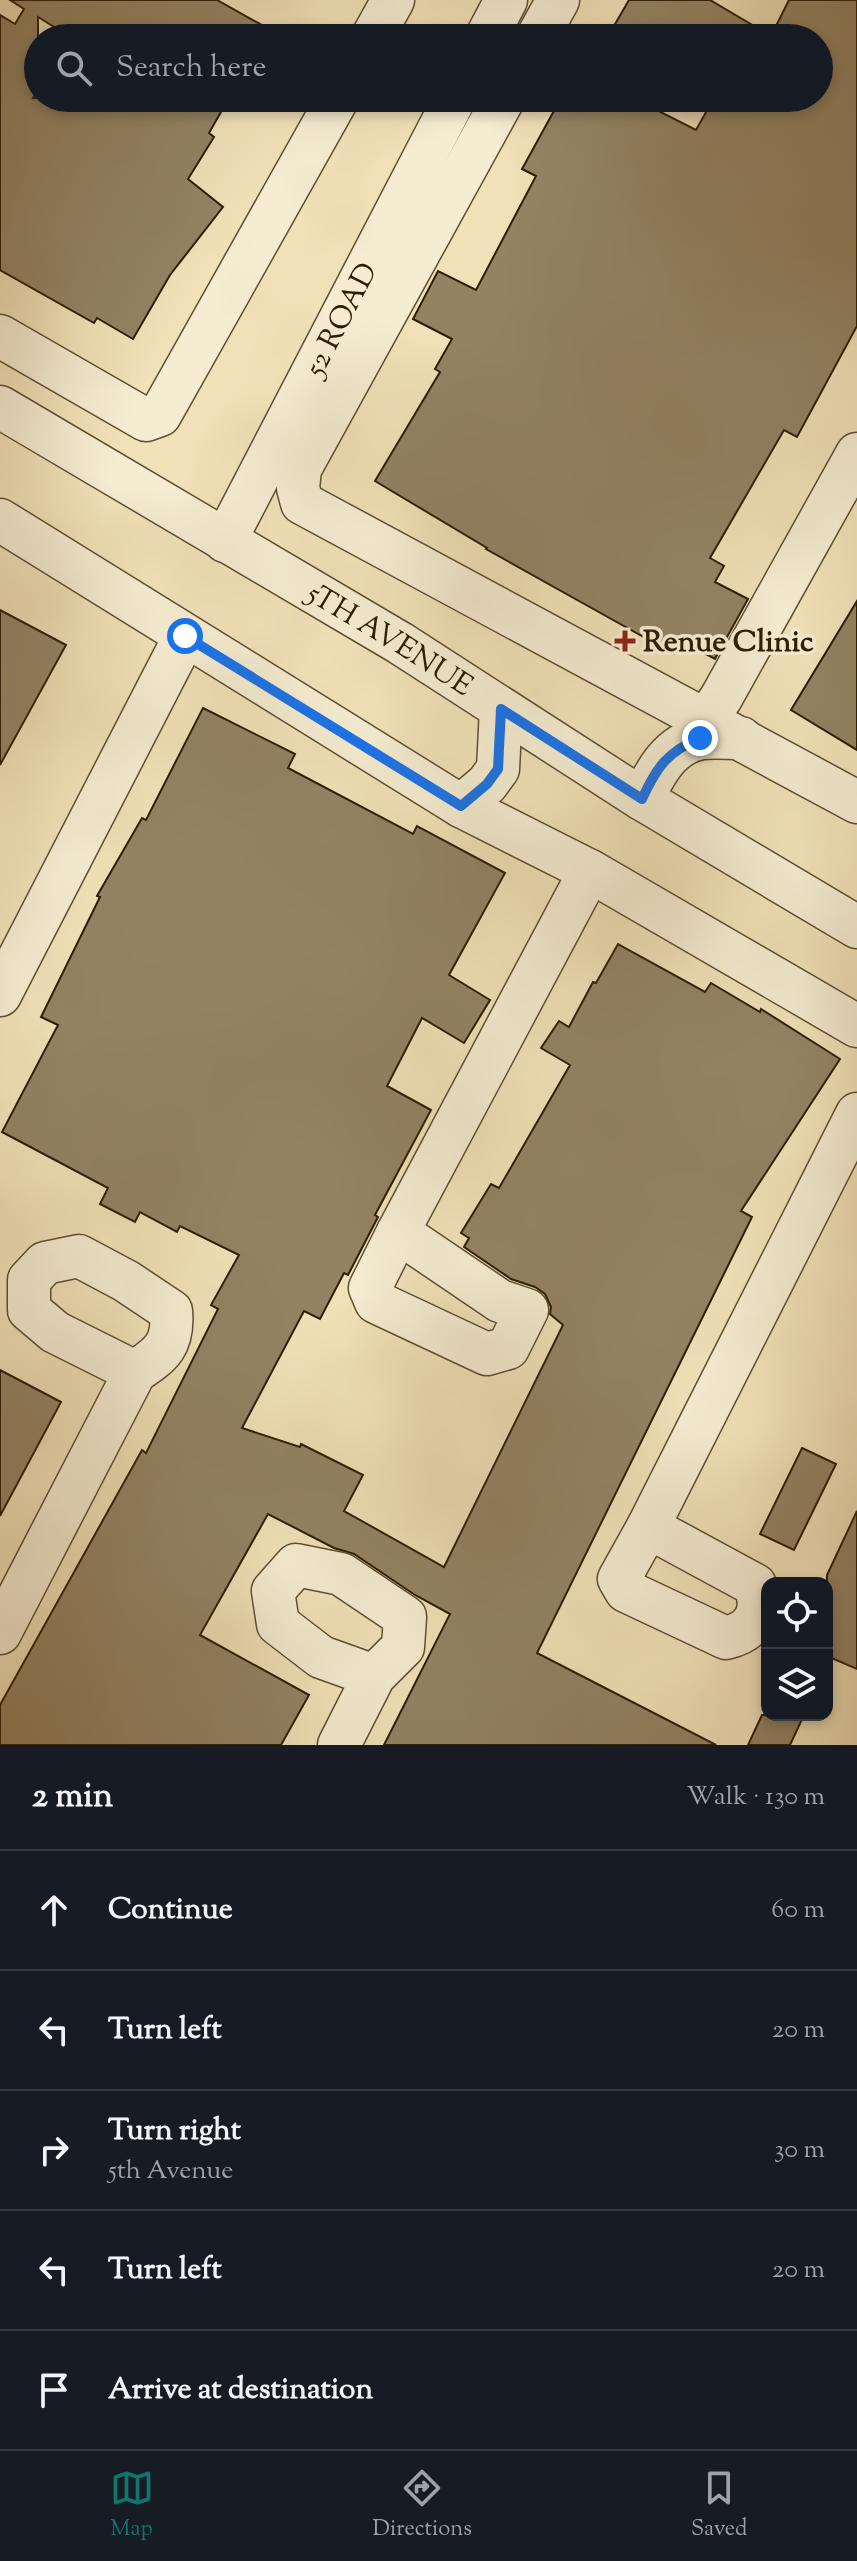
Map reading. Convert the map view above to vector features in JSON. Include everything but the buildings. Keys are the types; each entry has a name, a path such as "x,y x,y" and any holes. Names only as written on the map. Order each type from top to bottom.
{"street":[{"path":"380,24 393,0"},
{"path":"493,24 506,0"},
{"path":"545,24 558,0"},
{"path":"0,336 146,420 160,415 330,112"},
{"name":"52 ROAD","path":"225,541 448,112"},
{"path":"496,112 300,469 298,488 302,503 857,802"},
{"name":"5TH AVENUE","path":"0,407 400,643 642,799 857,927"},
{"path":"724,729 721,698 857,454"},
{"path":"0,520 461,806 590,871 857,1026"},
{"path":"0,995 185,636"},
{"path":"461,806 487,784 498,769 501,709"},
{"path":"642,799 656,771 680,746 724,729"},
{"path":"398,1232 590,871"},
{"path":"648,1527 857,1114"},
{"path":"0,1633 135,1372"},
{"path":"339,1745 374,1676"}],"place":[{"name":"Renue Clinic","path":"625,641"}],"route":[{"path":"185,636 461,806 487,784 498,769 501,709 642,799 656,771 668,757 680,746 700,738"}]}
